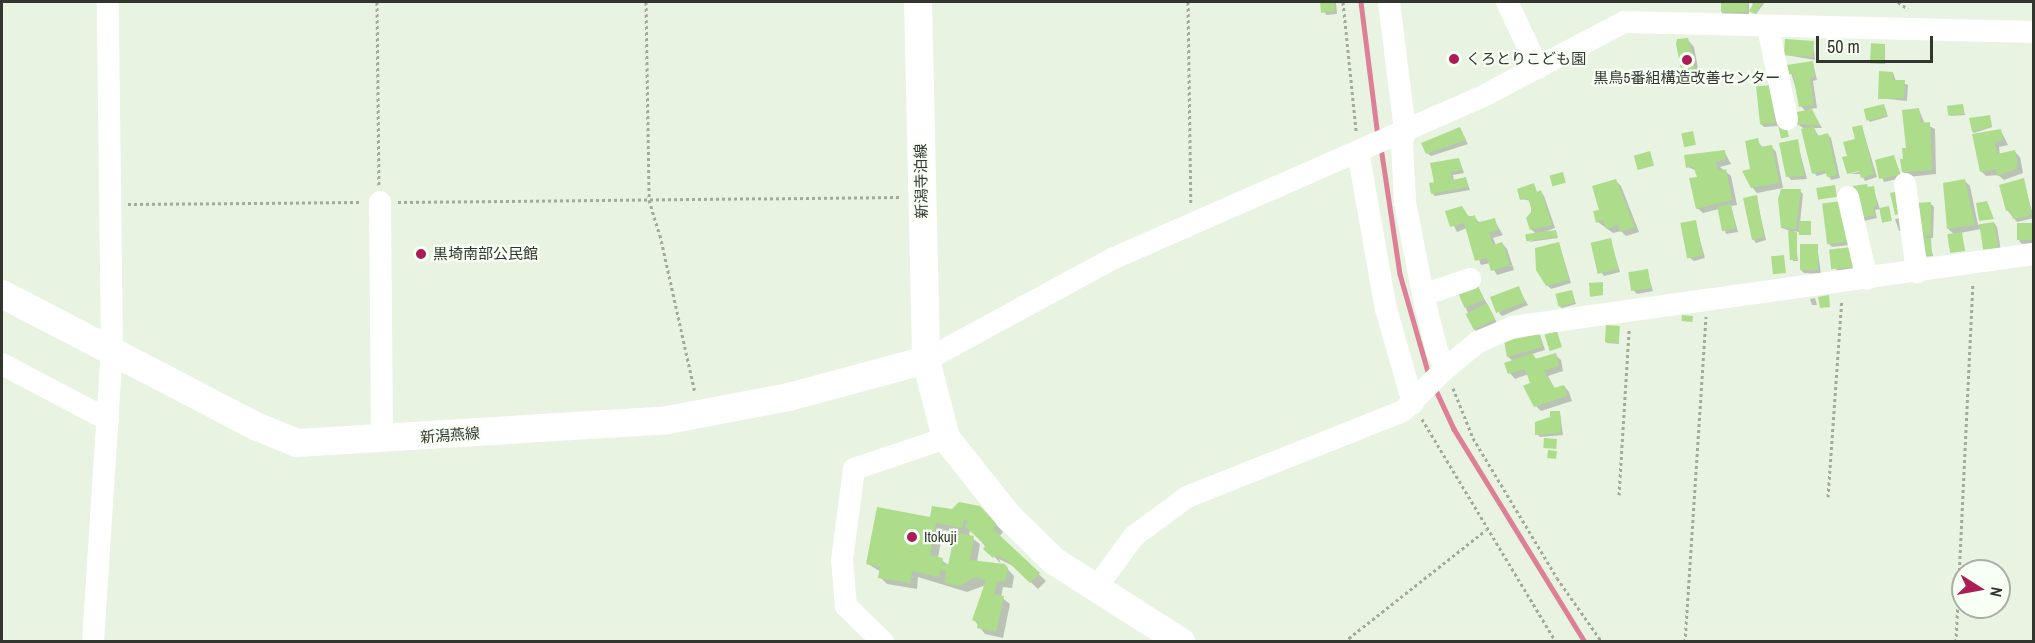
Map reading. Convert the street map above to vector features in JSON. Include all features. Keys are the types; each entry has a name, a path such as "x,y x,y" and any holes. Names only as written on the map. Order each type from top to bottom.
{"main road":[{"name":"新潟寺泊線","path":"918,2 926,360 946,438"},
{"name":"新潟燕線","path":"2,294 258,428 297,443 698,416 789,397 926,360"},
{"path":"946,438 1016,524 1054,561 1180,642"}],"street":[{"path":"93,642 112,352 108,2"},
{"path":"1389,2 1406,202 1423,295 1443,371"},
{"path":"1507,2 1538,68"},
{"path":"926,360 1112,259 1401,133 1538,68 1624,22 2034,32"},
{"path":"1772,27 1770,37 1787,119"},
{"path":"1362,149 1386,309 1417,399"},
{"path":"1905,184 1917,272"},
{"path":"1848,197 1867,279"},
{"path":"380,202 382,439"},
{"path":"1096,588 1134,536 1187,497 1334,437 1378,424 1417,399 1443,371 1478,342 1513,327 1974,265 2034,254"},
{"path":"1423,295 1470,279"},
{"path":"2,364 108,420"},
{"path":"883,642 846,606 842,560 854,469 946,438"}],"path":[{"path":"377,2 380,202"},
{"path":"646,2 649,200 693,370 698,416"},
{"path":"1188,2 1191,225"},
{"path":"1343,2 1362,149"},
{"path":"649,200 921,196"},
{"path":"1956,642 1974,265"},
{"path":"1828,497 1843,282"},
{"path":"1685,642 1707,300"},
{"path":"1619,495 1630,310"},
{"path":"1443,371 1473,438 1561,585 1602,642"},
{"path":"1417,399 1486,530 1556,642"},
{"path":"1344,642 1486,530"}],"building":[{"path":"1320,2 1334,2 1335,11 1321,13"},
{"path":"1721,2 1747,2 1747,12 1721,12"},
{"path":"1750,2 1763,2 1755,14 1749,11 1753,4"},
{"name":"黒鳥5番組構造改善センター","path":"1688,38 1697,77 1683,80 1676,44 1677,39"},
{"path":"1785,39 1814,41 1813,57 1784,55"},
{"path":"1871,43 1885,44 1884,64 1870,63"},
{"path":"1813,61 1815,77 1810,78 1814,105 1799,107 1793,74 1789,74 1787,65"},
{"path":"1879,71 1893,72 1893,80 1905,80 1904,98 1878,99"},
{"path":"1771,85 1775,123 1760,124 1756,87"},
{"path":"1884,104 1887,116 1867,121 1864,109"},
{"path":"1963,104 1964,114 1948,116 1947,106"},
{"path":"1919,108 1921,123 1930,122 1932,170 1902,172 1900,159 1903,159 1902,148 1906,148 1902,110"},
{"path":"1812,109 1820,125 1794,124 1792,113"},
{"path":"1990,115 1992,126 1972,132 1969,118"},
{"path":"1786,124 1789,137 1781,138 1778,126"},
{"path":"1862,125 1874,174 1861,178 1859,171 1847,174 1842,157 1847,156 1843,142 1855,139 1852,127"},
{"path":"1814,126 1817,136 1828,133 1837,175 1827,177 1825,170 1812,174 1801,129"},
{"path":"1460,127 1466,140 1426,154 1421,143"},
{"path":"2001,129 2003,140 1995,142 1997,154 2015,150 2018,168 1997,176 1996,169 1980,172 1972,134"},
{"path":"1693,131 1696,145 1684,147 1681,133"},
{"path":"1758,138 1760,147 1772,145 1779,183 1751,188 1742,171 1750,169 1745,141"},
{"path":"1798,139 1804,176 1786,177 1779,143"},
{"path":"1725,150 1726,159 1716,162 1718,171 1726,169 1732,200 1696,209 1689,178 1697,177 1693,166 1686,168 1684,155"},
{"path":"1650,151 1654,165 1638,170 1634,156"},
{"path":"1894,155 1900,175 1879,179 1875,160"},
{"path":"1459,158 1462,170 1450,172 1452,180 1466,177 1468,187 1431,194 1429,183 1434,182 1430,163"},
{"path":"1563,172 1566,183 1552,186 1549,176"},
{"path":"2024,178 2032,215 2013,219 2010,210 2006,211 1999,185"},
{"path":"1616,179 1635,227 1620,232 1618,225 1606,229 1603,220 1596,223 1593,211 1599,210 1592,186"},
{"path":"1965,179 1975,225 1947,229 1943,183"},
{"path":"1534,183 1537,192 1541,190 1552,225 1530,230 1526,218 1532,211 1528,198 1520,200 1517,189"},
{"path":"1867,184 1868,187 1874,186 1877,206 1873,207 1875,215 1859,218 1853,186"},
{"path":"1835,185 1837,197 1818,200 1816,188"},
{"path":"1781,189 1801,189 1796,229 1781,228 1778,199"},
{"path":"1900,191 1903,213 1895,215 1890,193"},
{"path":"1757,195 1764,237 1752,240 1743,198"},
{"path":"1842,201 1847,242 1827,244 1822,203"},
{"path":"1987,201 1994,219 1979,221 1976,203"},
{"path":"1931,202 1931,235 1918,237 1914,203"},
{"path":"1731,204 1736,229 1722,231 1717,207"},
{"path":"1462,206 1469,217 1475,215 1477,223 1495,218 1498,230 1489,233 1493,245 1502,242 1510,265 1491,271 1487,258 1475,261 1464,223 1450,227 1445,211"},
{"path":"1889,206 1892,221 1882,223 1879,208"},
{"path":"1696,220 1703,255 1687,258 1680,223"},
{"path":"1799,221 1811,221 1811,235 1799,235"},
{"path":"1994,222 1998,248 1983,250 1979,224"},
{"path":"2017,223 2034,223 2034,240 2017,240"},
{"path":"1556,230 1557,237 1526,241 1525,234"},
{"path":"1788,231 1797,232 1797,260 1790,260"},
{"path":"1962,232 1965,251 1950,253 1947,234"},
{"path":"1611,238 1618,269 1598,274 1591,243"},
{"path":"1931,238 1932,255 1919,256 1918,239"},
{"path":"1559,242 1569,280 1546,286 1536,270 1535,248"},
{"path":"1800,244 1818,244 1818,270 1800,270"},
{"path":"1852,247 1854,267 1831,269 1829,249"},
{"path":"1784,255 1786,273 1773,274 1771,256"},
{"path":"1648,269 1651,288 1631,291 1628,272"},
{"path":"1603,282 1603,295 1590,297 1589,283"},
{"path":"1478,286 1484,300 1465,308 1459,294"},
{"path":"1519,286 1525,302 1496,313 1490,297"},
{"path":"1572,290 1575,303 1558,306 1555,294"},
{"path":"1829,295 1830,307 1820,308 1818,297"},
{"path":"1487,303 1495,319 1474,330 1466,314"},
{"path":"1682,315 1693,316 1692,322 1681,321"},
{"path":"1606,325 1620,326 1619,343 1605,342"},
{"path":"1557,331 1562,347 1550,351 1545,335"},
{"path":"1540,334 1542,347 1507,357 1504,341"},
{"path":"1533,353 1535,359 1556,353 1559,366 1544,371 1554,388 1564,385 1567,396 1534,407 1523,386 1530,383 1525,369 1508,374 1504,363"},
{"path":"1550,411 1560,411 1561,433 1535,435 1535,422 1550,417"},
{"path":"1544,438 1557,439 1556,449 1543,448"},
{"path":"1548,450 1557,451 1556,459 1547,458"},
{"path":"959,502 980,506 997,524 993,529 1040,573 1030,583 1006,560 996,555 993,558 983,549 986,545 964,526 969,521 964,520 962,528 936,523 930,555 943,558 942,564 948,565 955,532 974,536 970,560 1005,564 1008,568 1005,582 997,581 994,594 1004,596 996,632 977,628 978,622 972,620 986,580 975,577 960,586 945,583 946,571 940,570 939,577 912,571 910,583 878,578 880,567 866,564 877,507 930,517 932,506 952,509"}],"waterway":[{"path":"1361,2 1378,136"},
{"path":"1381,147 1400,274 1429,375"},
{"path":"1435,388 1454,429 1585,642"}],"place":[{"name":"くろとりこども園","path":"1454,59"},
{"name":"黒鳥5番組構造改善センター","path":"1687,60"},
{"name":"黒埼南部公民館","path":"421,254"},
{"name":"Itokuji","path":"912,537"}]}
